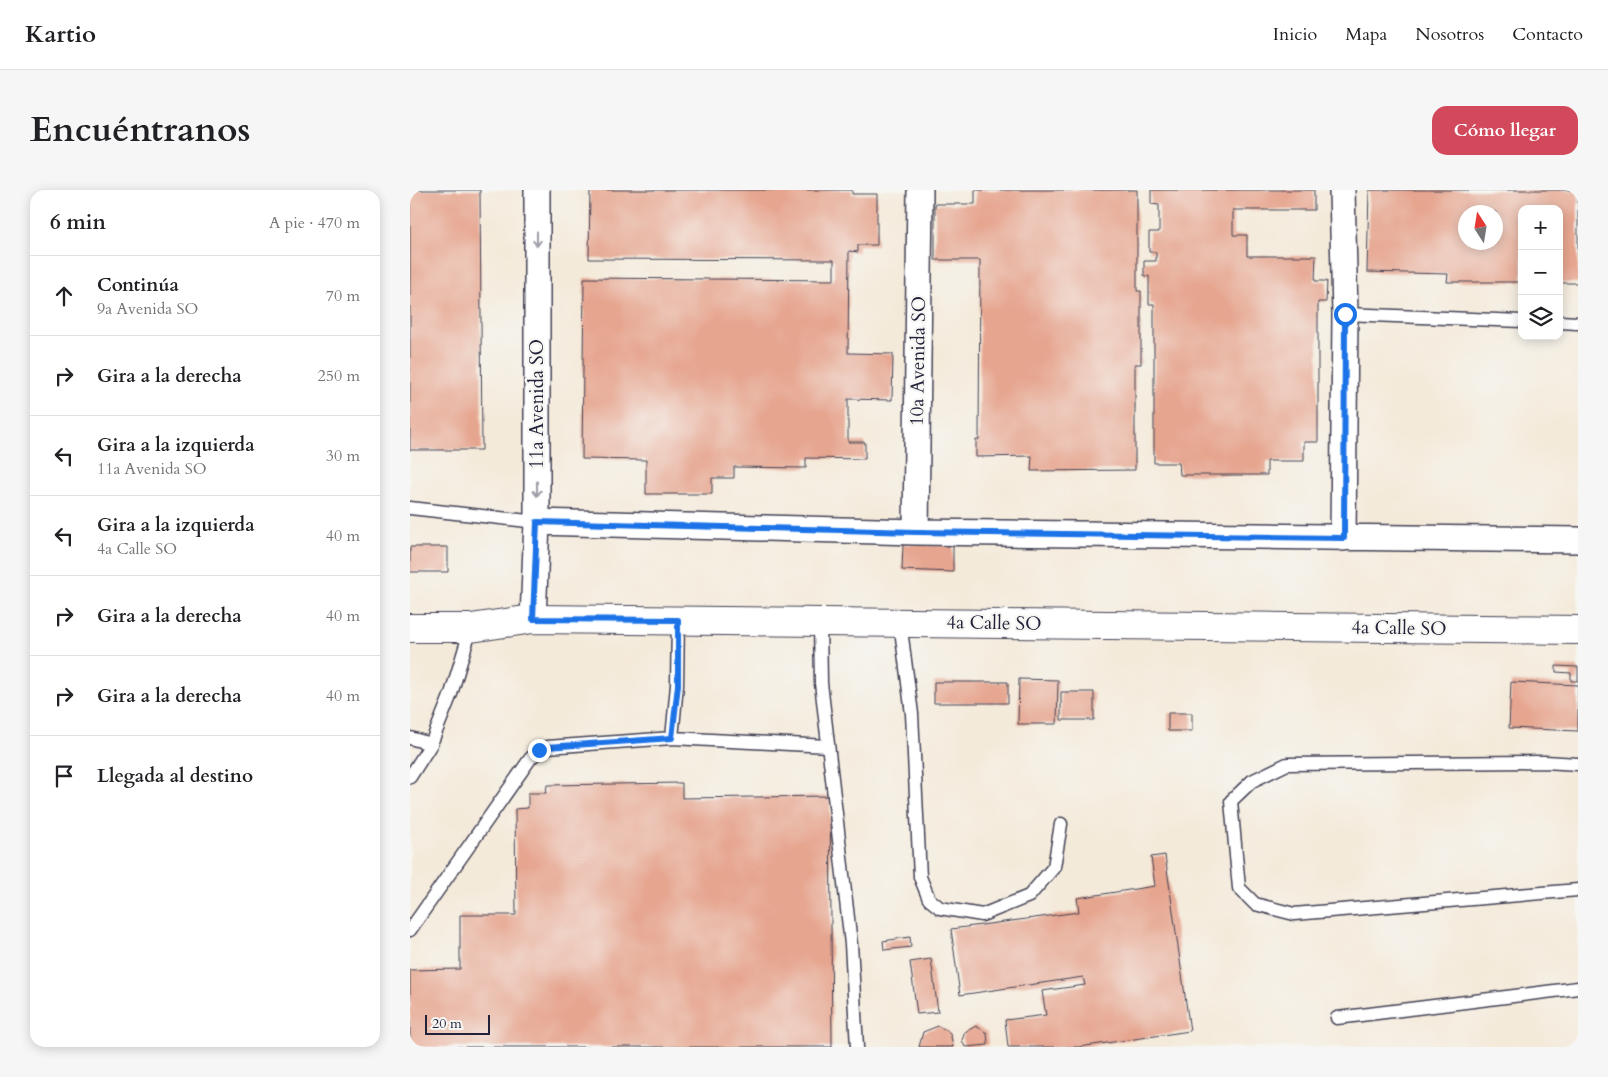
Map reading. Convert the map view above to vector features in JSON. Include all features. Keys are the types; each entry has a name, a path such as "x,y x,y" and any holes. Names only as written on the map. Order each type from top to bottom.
{"street":[{"name":"11a Avenida SO","path":"533,619 537,522 537,190"},
{"name":"10a Avenida SO","path":"916,532 920,190"},
{"path":"1342,190 1345,314 1344,538"},
{"path":"537,522 916,532 1578,540"},
{"name":"4a Calle SO","path":"410,628 471,628 533,619 1578,630"}],"lane":[{"path":"1345,314 1518,321"},
{"path":"1563,322 1578,323"},
{"path":"410,508 537,522"},
{"path":"672,738 678,685 678,620"},
{"path":"820,622 821,684 851,944 857,1047"},
{"path":"900,622 912,714 920,877 929,899 940,908 982,915 1029,896 1054,867 1061,824"},
{"path":"410,777 431,744 451,694 471,628"},
{"path":"410,738 431,744"},
{"path":"410,930 530,759 539,750 547,747 672,738 828,746"},
{"path":"1578,764 1545,762 1287,764 1252,781 1231,801 1239,888 1255,904 1286,912 1294,914 1578,890"},
{"path":"1337,1018 1578,988"}],"building":[{"path":"410,190 480,190 482,450 410,450"},
{"path":"590,190 852,190 852,194 877,194 877,245 858,245 858,252 849,251 848,353 893,354 892,400 848,399 848,442 865,442 865,459 806,458 806,468 734,467 734,478 712,478 712,494 646,494 646,460 582,459 584,278 834,280 834,260 589,259"},
{"path":"975,190 1137,190 1137,291 1141,291 1141,364 1135,364 1135,470 1031,471 1032,456 976,457 976,440 979,440 980,260 935,260 935,204 975,204"},
{"path":"1151,190 1314,190 1314,210 1233,210 1233,235 1247,235 1247,256 1316,256 1315,281 1327,281 1326,302 1318,302 1318,442 1304,442 1304,461 1267,461 1267,475 1180,475 1179,463 1154,463 1154,304 1149,304 1149,276 1144,276 1144,261 1156,261 1156,252 1149,252 1149,232 1159,232 1159,205 1151,204"},
{"path":"1369,190 1578,190 1578,283 1563,283 1563,205 1518,205 1518,282 1447,282 1448,274 1367,272"},
{"path":"903,544 953,546 953,572 902,570"},
{"path":"410,547 448,547 448,572 410,572"},
{"path":"1556,666 1578,667 1578,681 1571,681 1571,673 1556,672"},
{"path":"1019,679 1058,680 1057,724 1018,724"},
{"path":"934,682 1008,682 1008,703 934,703"},
{"path":"1511,682 1578,685 1578,731 1509,728"},
{"path":"1061,692 1094,692 1094,720 1061,720"},
{"path":"1168,713 1192,713 1192,731 1168,731"},
{"path":"682,783 682,798 830,796 832,1047 410,1047 410,970 460,969 460,915 516,915 515,809 528,808 528,793 546,793 547,785"},
{"path":"1165,855 1190,1031 1079,1047 1008,1047 1005,1020 1046,1015 1042,991 1085,985 1083,977 960,995 951,929 1079,912 1077,898 1155,886 1151,857"},
{"path":"910,937 911,947 884,950 883,941"},
{"path":"931,959 938,1012 917,1014 910,962"},
{"path":"938,1026 948,1031 953,1047 919,1047 923,1032"},
{"path":"976,1026 987,1033 988,1045 965,1047 962,1040 965,1032"}],"route":[{"path":"539,750 547,747 672,738 678,685 678,620 533,619 537,522 916,532 1344,538 1345,314"}]}
